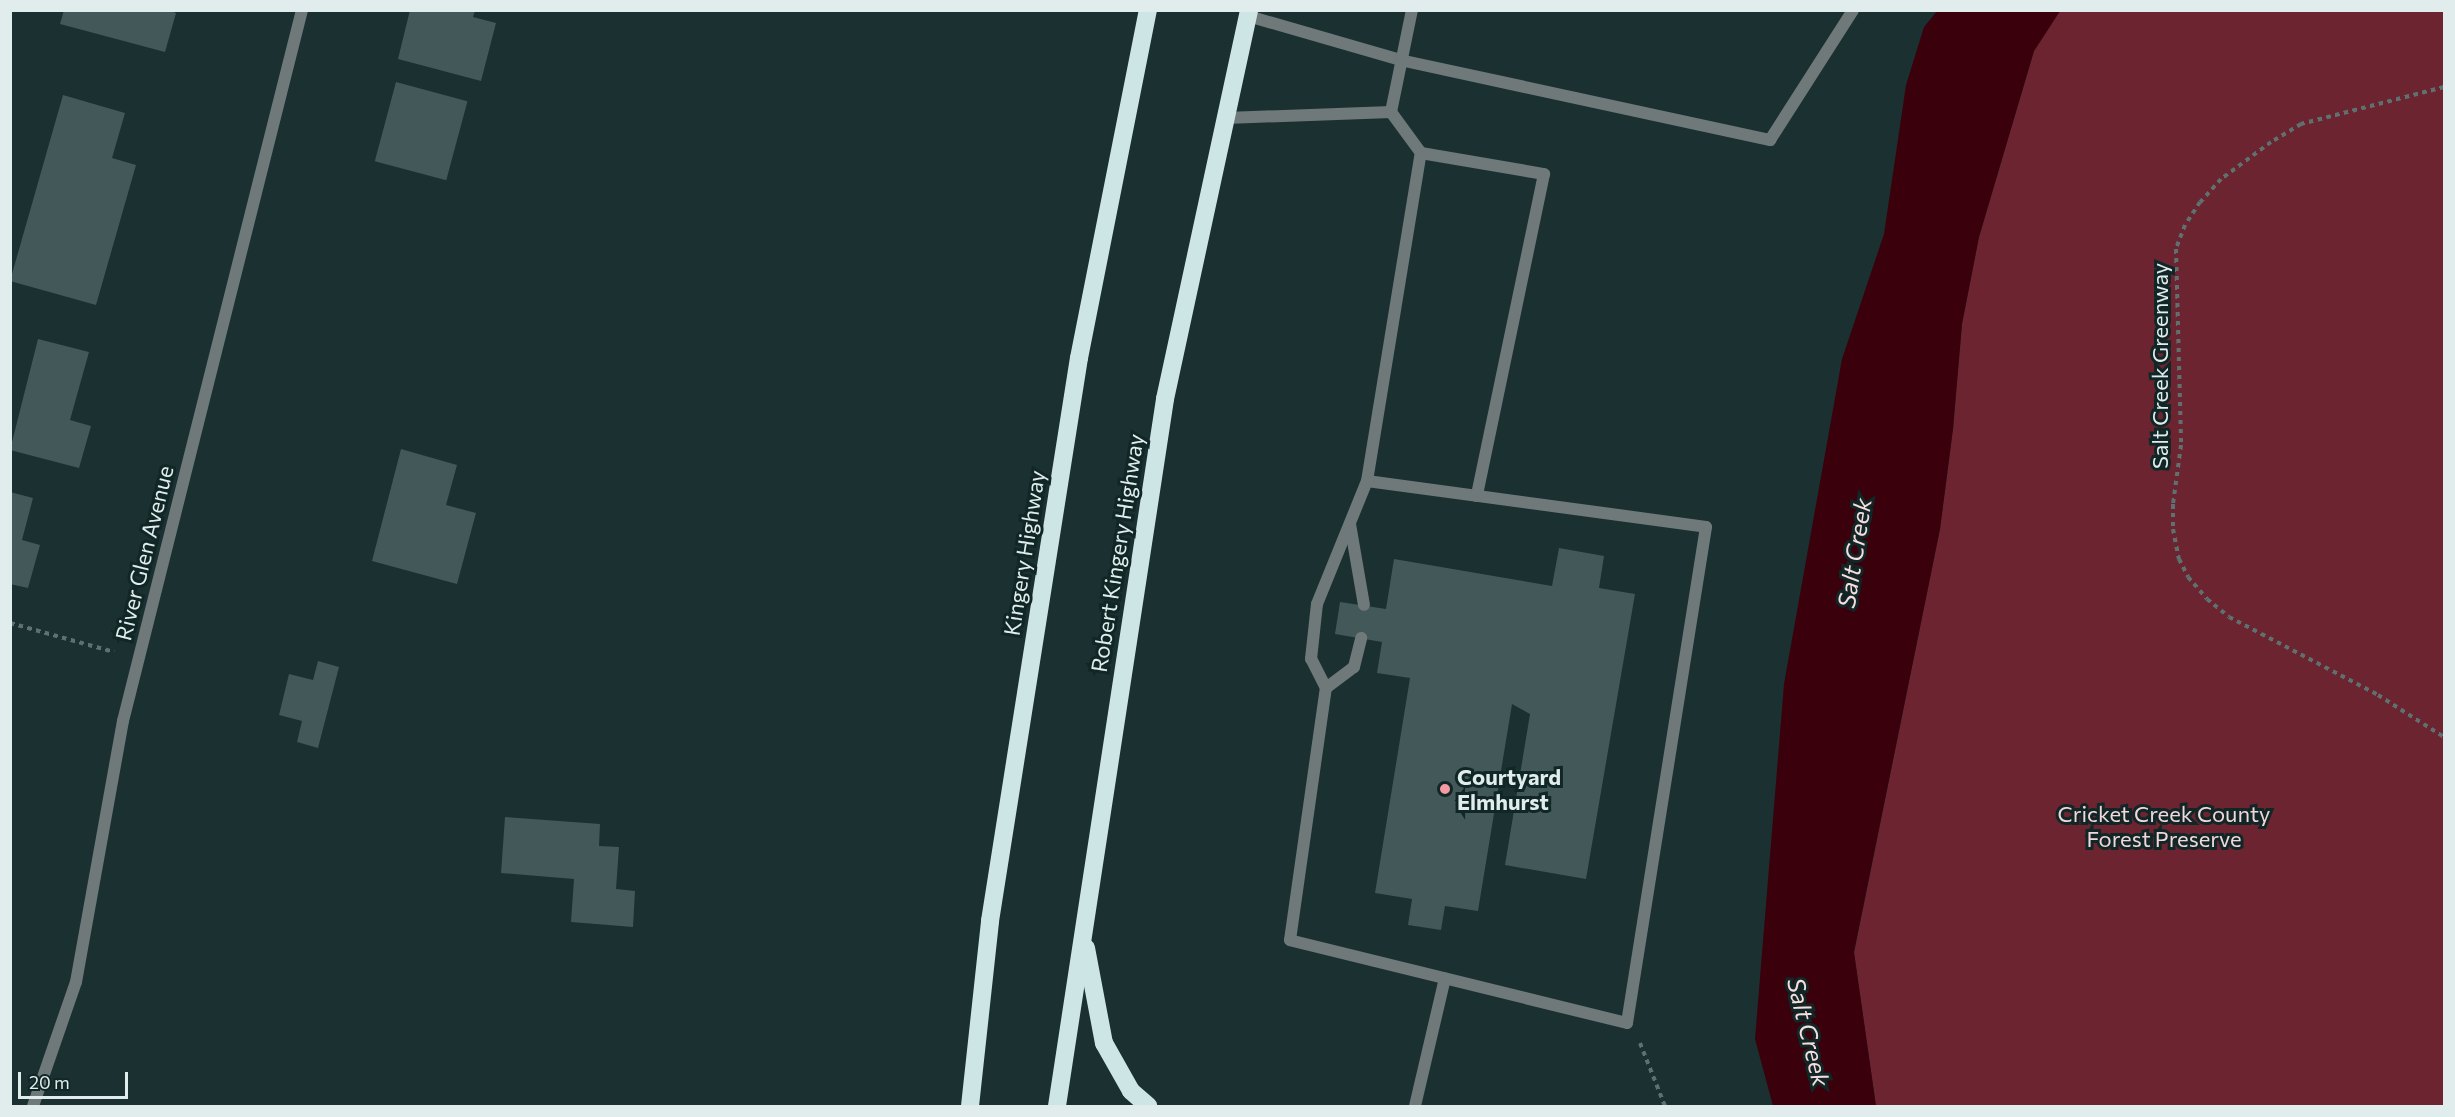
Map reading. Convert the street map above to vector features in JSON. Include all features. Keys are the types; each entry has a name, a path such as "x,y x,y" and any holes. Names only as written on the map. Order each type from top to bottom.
{"highway":[{"name":"Kingery Highway","path":"970,1107 990,921 1079,358 1148,10"},
{"name":"Robert Kingery Highway","path":"1057,1107 1165,399 1248,12"},
{"path":"1083,934 1104,1043 1131,1091 1148,1107"}],"street":[{"name":"River Glen Avenue","path":"33,1107 76,982 123,721 302,10"},
{"path":"1412,10 1391,112 1421,153 1544,174 1477,496"},
{"path":"1248,12 1400,60 1770,140 1853,10"},
{"path":"1226,118 1391,112"},
{"path":"1367,481 1706,527 1627,1023 1290,940 1326,688 1311,659 1317,604 1367,481 1421,153"},
{"path":"1350,522 1364,605"},
{"path":"1326,688 1354,667 1360,638"},
{"path":"1415,1107 1445,978"}],"path":[{"name":"Salt Creek Greenway","path":"2445,87 2301,124 2271,142 2221,179 2200,202 2186,225 2176,249 2181,445 2172,504 2172,529 2179,559 2188,577 2206,599 2229,617 2378,695 2445,737"},
{"path":"10,623 139,658"},
{"path":"1641,1044 1665,1107"}],"green space":[{"name":"Cricket Creek County Forest Preserve","path":"2060,11 2444,11 2444,1106 1876,1106 1854,953 1940,529 1953,429 1962,324 1979,237 2034,51"}],"water":[{"name":"Salt Creek","path":"1938,10 2060,11 2034,51 1979,237 1962,324 1953,429 1940,529 1854,952 1876,1106 1773,1106 1755,1039 1784,684 1842,359 1884,234 1906,85 1924,27"}],"building":[{"path":"64,10 168,10 176,13 165,52 60,24"},
{"path":"410,10 475,10 473,17 496,23 481,81 398,59"},
{"path":"396,82 467,101 446,180 375,161"},
{"path":"63,95 125,113 112,158 136,165 96,305 10,281"},
{"path":"38,339 89,352 70,420 91,426 79,468 10,450"},
{"path":"401,449 457,465 446,505 476,513 457,584 372,561"},
{"path":"10,492 33,498 22,540 40,545 28,588 10,584"},
{"name":"Courtyard Elmhurst","path":"1559,548 1604,556 1599,588 1635,594 1586,879 1505,865 1530,714 1512,704 1478,911 1445,906 1441,930 1408,925 1412,899 1375,893 1410,678 1377,673 1382,642 1335,634 1340,602 1386,609 1394,559 1552,586"},
{"path":"318,661 339,667 318,748 297,742 302,721 279,715 289,674 313,680"},
{"path":"505,817 600,824 599,846 619,847 616,889 635,891 633,927 571,922 574,879 501,873"}],"place":[{"name":"Courtyard Elmhurst","path":"1445,789"}]}
